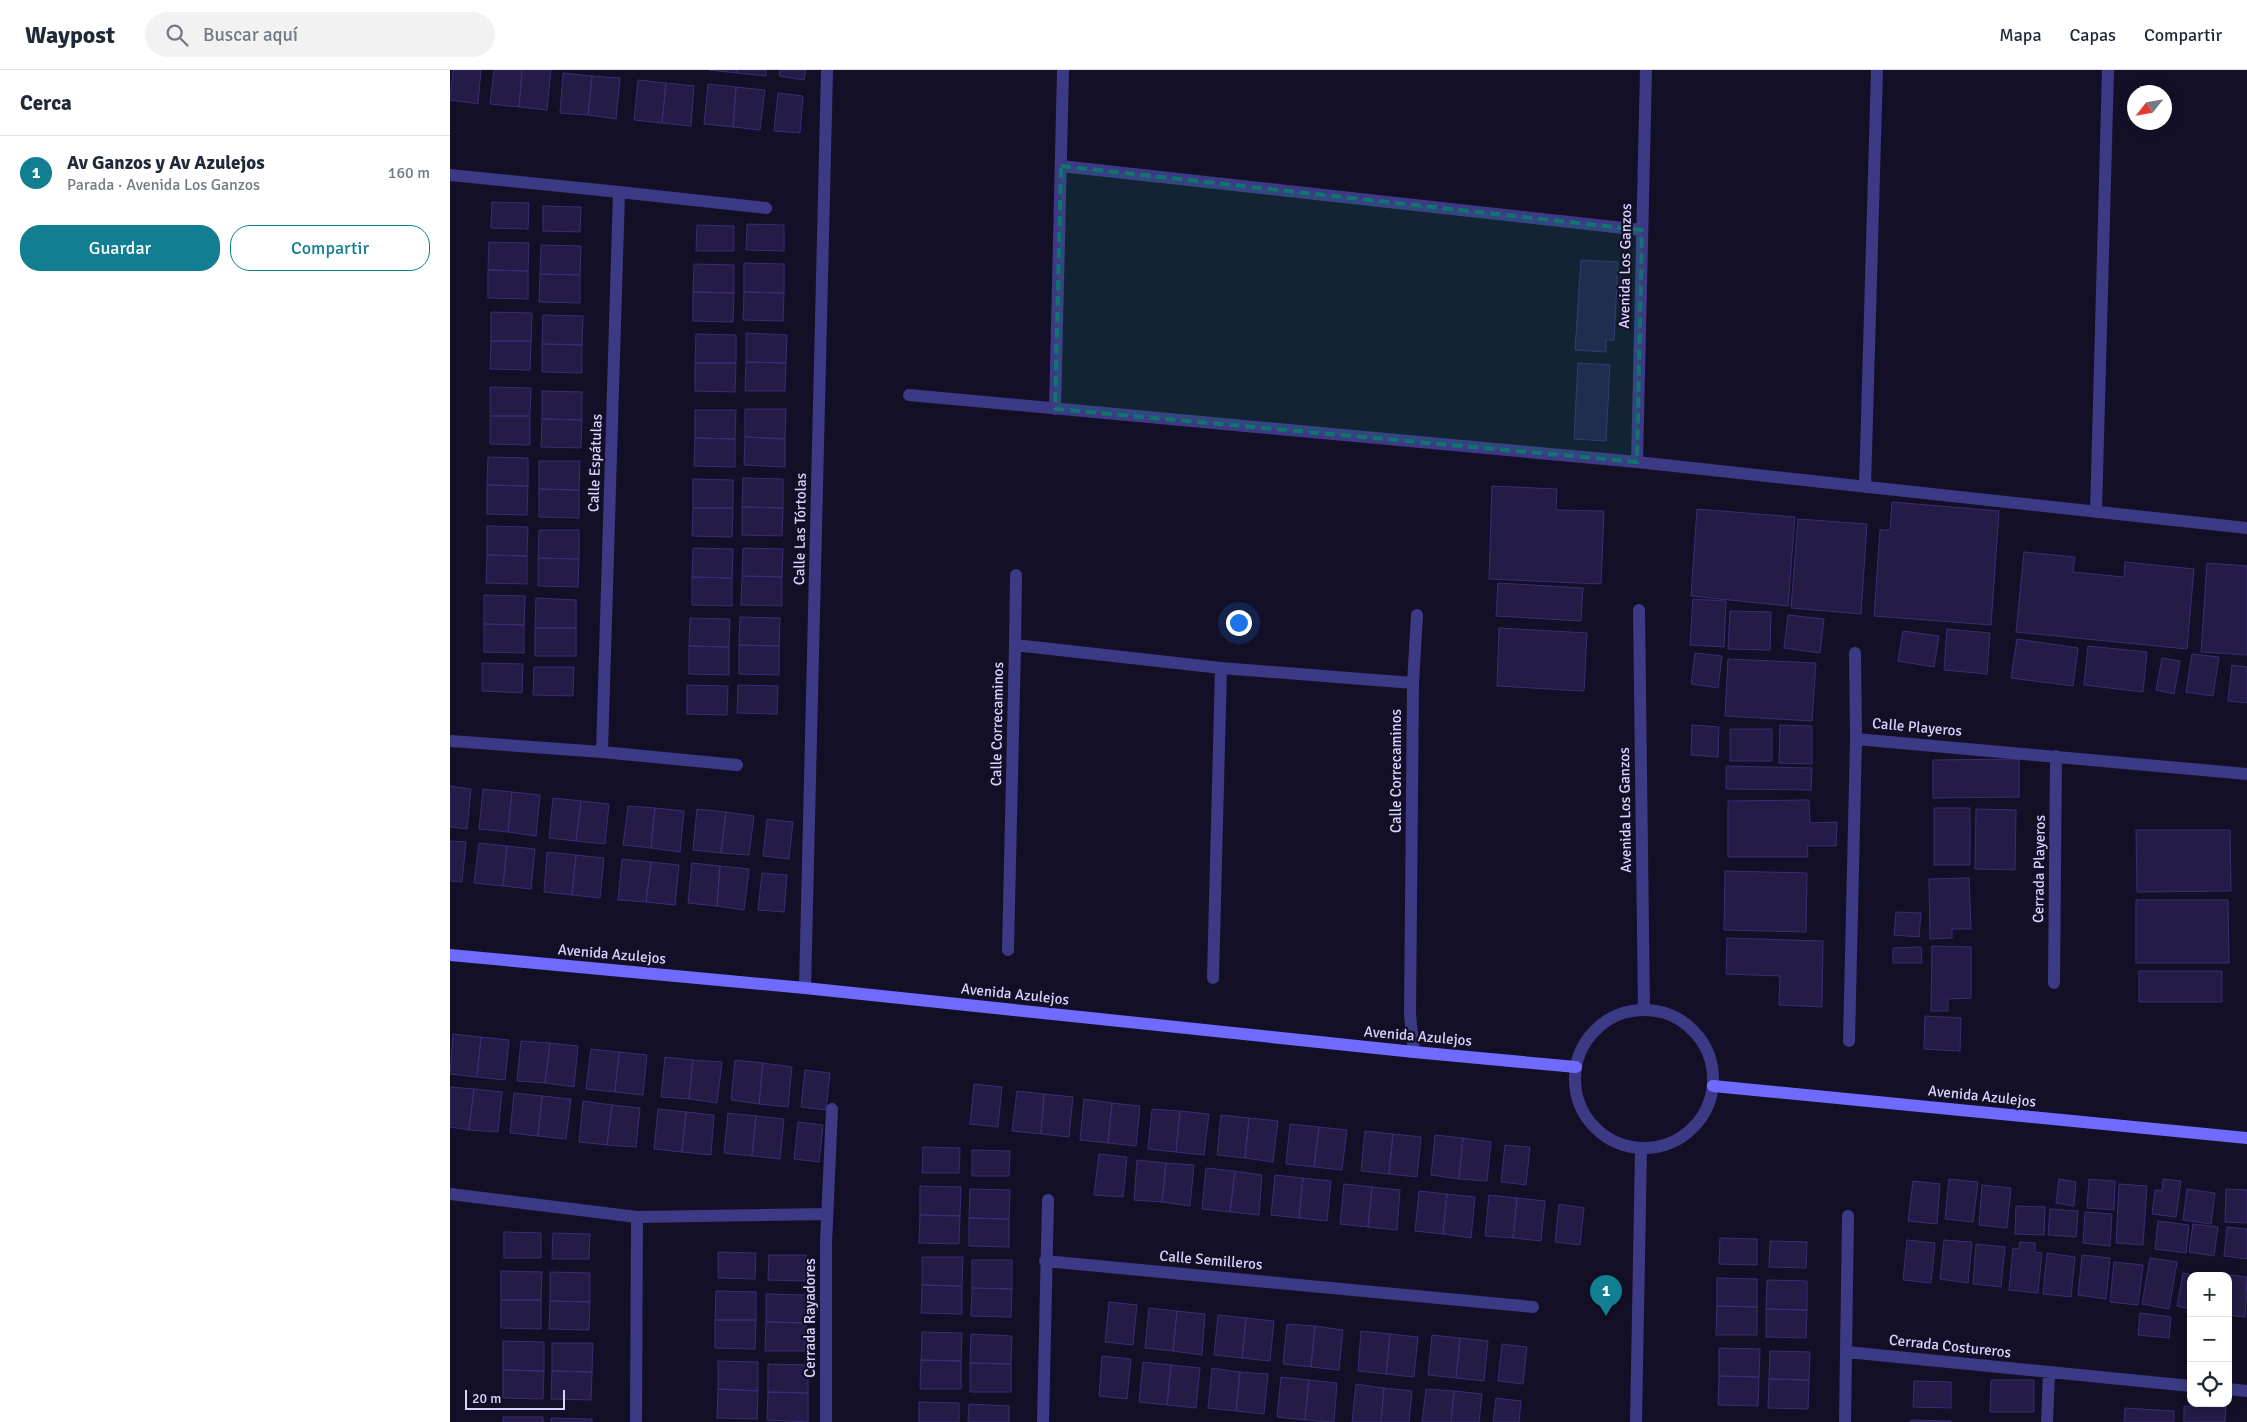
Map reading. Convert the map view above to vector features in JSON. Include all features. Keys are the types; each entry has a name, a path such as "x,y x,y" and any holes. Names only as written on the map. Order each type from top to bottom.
{"main road":[{"name":"Avenida Azulejos","path":"450,955 805,988 1414,1052 1576,1067"},
{"name":"Avenida Azulejos","path":"1713,1086 2247,1138"}],"street":[{"name":"Calle Las Tórtolas","path":"805,988 827,70"},
{"path":"1055,409 1063,70"},
{"name":"Avenida Los Ganzos","path":"1637,462 1646,70"},
{"path":"1865,486 1877,70"},
{"path":"2096,512 2108,70"},
{"path":"1061,166 1642,230"},
{"path":"450,174 766,208"},
{"name":"Calle Espátulas","path":"602,752 620,192"},
{"path":"909,395 1637,462 2247,528"},
{"path":"1015,645 1016,575"},
{"name":"Avenida Los Ganzos","path":"1639,610 1644,1010"},
{"path":"1413,683 1417,615"},
{"name":"Calle Correcaminos","path":"1008,950 1015,645 1221,668 1413,683 1410,1015 1414,1052"},
{"path":"1855,653 1856,738"},
{"path":"1213,978 1221,668"},
{"name":"Calle Playeros","path":"1849,1041 1856,738 2247,774"},
{"path":"450,741 602,752 737,765"},
{"name":"Cerrada Playeros","path":"2054,983 2056,756"},
{"path":"1644,1010 1667,1014 1687,1024 1702,1042 1712,1063 1713,1086 1708,1106 1701,1118 1681,1138 1662,1146 1641,1148 1622,1144 1605,1136 1590,1122 1580,1105 1576,1086 1576,1067 1582,1048 1593,1032 1607,1020 1625,1012 1644,1010"},
{"name":"Cerrada Rayadores","path":"826,1422 827,1214 832,1109"},
{"path":"1636,1422 1641,1148"},
{"path":"450,1194 637,1217 827,1214"},
{"path":"1043,1422 1045,1261 1048,1200"},
{"path":"1845,1422 1848,1216"},
{"path":"636,1422 637,1217"},
{"name":"Calle Semilleros","path":"1045,1261 1533,1307"},
{"name":"Cerrada Costureros","path":"1847,1352 2187,1386"},
{"path":"2047,1422 2049,1373"},
{"path":"2232,1390 2247,1391"}],"highlighted area":[{"path":"1061,166 1642,230 1637,462 1055,409"}],"building":[{"path":"453,70 481,70 478,104 450,100"},
{"path":"494,70 522,70 519,107 490,104"},
{"path":"522,70 551,70 547,110 519,107"},
{"path":"709,70 737,70 737,73"},
{"path":"737,70 766,70 766,76 737,73"},
{"path":"780,70 806,70 804,80 779,76"},
{"path":"563,73 592,76 588,115 560,113"},
{"path":"592,76 620,78 616,119 588,115"},
{"path":"638,80 666,83 662,123 634,120"},
{"path":"666,83 694,86 691,126 662,123"},
{"path":"708,84 736,87 733,127 704,124"},
{"path":"736,87 765,90 760,130 733,127"},
{"path":"778,93 803,96 800,133 774,131"},
{"path":"492,202 529,203 528,229 491,228"},
{"path":"543,206 581,207 580,232 543,231"},
{"path":"747,224 784,225 784,251 746,250"},
{"path":"697,225 734,226 734,251 696,251"},
{"path":"489,242 529,243 528,271 488,270"},
{"path":"541,245 581,246 580,275 540,274"},
{"path":"1581,260 1618,262 1614,340 1606,340 1606,352 1575,350"},
{"path":"744,263 784,264 784,293 744,292"},
{"path":"694,264 734,265 734,293 693,292"},
{"path":"488,270 528,271 528,299 488,298"},
{"path":"540,274 580,275 580,303 539,302"},
{"path":"693,292 734,293 733,322 693,321"},
{"path":"744,292 784,293 783,321 743,320"},
{"path":"491,312 532,313 531,341 491,341"},
{"path":"543,315 583,316 582,345 542,344"},
{"path":"746,333 787,335 786,363 746,362"},
{"path":"696,334 736,335 736,363 695,363"},
{"path":"491,341 531,341 530,370 490,369"},
{"path":"542,344 582,345 582,373 542,372"},
{"path":"746,362 786,363 785,391 745,391"},
{"path":"695,363 736,363 735,392 695,391"},
{"path":"1578,363 1610,365 1606,441 1574,439"},
{"path":"490,387 531,388 530,416 490,416"},
{"path":"542,391 582,392 582,420 542,419"},
{"path":"745,409 786,409 785,439 745,437"},
{"path":"695,410 736,410 735,439 695,438"},
{"path":"490,416 530,416 530,445 490,444"},
{"path":"542,419 582,420 581,448 541,447"},
{"path":"745,437 785,439 785,467 744,465"},
{"path":"695,438 735,439 735,467 694,466"},
{"path":"488,457 528,458 528,486 487,485"},
{"path":"539,461 580,461 579,490 539,489"},
{"path":"743,478 783,479 783,508 742,507"},
{"path":"693,479 733,480 733,508 693,508"},
{"path":"487,485 528,486 527,515 487,514"},
{"path":"1492,486 1557,489 1556,510 1604,511 1601,584 1489,579"},
{"path":"539,489 579,490 579,518 539,517"},
{"path":"1892,502 1999,511 1991,625 1874,616 1880,530 1890,530"},
{"path":"742,507 783,508 782,536 742,535"},
{"path":"693,508 733,508 732,537 692,536"},
{"path":"1697,509 1795,517 1788,606 1691,596"},
{"path":"1798,519 1867,524 1861,614 1791,608"},
{"path":"487,526 528,527 527,556 487,555"},
{"path":"539,530 579,530 579,559 538,558"},
{"path":"693,548 733,549 732,578 692,577"},
{"path":"743,548 783,549 782,577 742,576"},
{"path":"2024,552 2075,557 2073,572 2124,577 2125,562 2194,569 2187,649 2016,632"},
{"path":"487,555 527,556 527,584 486,583"},
{"path":"538,558 579,559 578,587 538,586"},
{"path":"2207,563 2247,566 2247,655 2201,652"},
{"path":"742,576 782,577 782,606 741,605"},
{"path":"692,577 732,578 732,606 692,605"},
{"path":"1498,583 1583,588 1581,621 1496,616"},
{"path":"484,595 525,596 524,625 484,624"},
{"path":"536,598 576,600 576,628 535,628"},
{"path":"1693,599 1726,601 1724,647 1690,645"},
{"path":"1730,611 1771,612 1770,650 1728,649"},
{"path":"1788,615 1824,619 1820,653 1784,648"},
{"path":"740,617 780,618 779,646 739,645"},
{"path":"690,618 730,619 729,647 689,646"},
{"path":"484,624 524,625 524,653 484,652"},
{"path":"535,628 576,628 576,656 535,656"},
{"path":"1499,628 1587,633 1584,691 1497,686"},
{"path":"1947,629 1990,633 1987,674 1944,670"},
{"path":"1903,631 1939,636 1934,667 1898,661"},
{"path":"2017,639 2078,648 2073,686 2011,678"},
{"path":"739,645 779,646 779,675 739,674"},
{"path":"689,646 729,647 729,675 689,674"},
{"path":"2088,646 2147,652 2143,692 2084,685"},
{"path":"1695,653 1722,656 1718,688 1691,684"},
{"path":"2192,654 2219,657 2213,696 2186,692"},
{"path":"2162,658 2180,661 2174,694 2156,690"},
{"path":"1728,659 1816,663 1812,721 1725,716"},
{"path":"482,663 523,664 522,693 482,691"},
{"path":"2232,665 2247,667 2247,703 2228,701"},
{"path":"534,667 574,667 573,696 533,695"},
{"path":"687,685 728,686 727,715 687,714"},
{"path":"738,685 778,686 777,714 737,713"},
{"path":"1692,725 1719,727 1718,757 1691,755"},
{"path":"1780,725 1812,726 1812,764 1779,763"},
{"path":"1730,729 1772,729 1772,761 1730,761"},
{"path":"2019,759 2019,797 1933,798 1933,760"},
{"path":"1726,766 1812,768 1811,790 1726,789"},
{"path":"450,786 471,789 467,829 450,827"},
{"path":"483,789 512,792 508,832 479,829"},
{"path":"512,792 540,795 536,836 508,832"},
{"path":"553,798 581,801 576,841 549,838"},
{"path":"1809,800 1810,823 1837,822 1836,846 1807,846 1808,857 1728,857 1728,801"},
{"path":"581,801 609,804 605,844 576,841"},
{"path":"628,806 655,808 651,848 623,845"},
{"path":"655,808 684,811 680,852 651,848"},
{"path":"1934,808 1970,808 1970,865 1934,865"},
{"path":"697,809 726,812 721,853 693,850"},
{"path":"1976,809 2016,810 2015,870 1975,869"},
{"path":"726,812 754,816 749,855 721,853"},
{"path":"767,819 793,822 789,859 763,856"},
{"path":"2136,830 2230,830 2231,891 2137,892"},
{"path":"450,841 466,842 462,882 450,881"},
{"path":"479,843 507,846 503,886 474,883"},
{"path":"507,846 535,849 531,889 503,886"},
{"path":"547,852 576,855 572,895 544,892"},
{"path":"576,855 604,858 600,898 572,895"},
{"path":"622,859 651,862 646,902 618,900"},
{"path":"651,862 679,865 675,905 646,902"},
{"path":"692,863 720,866 717,906 688,903"},
{"path":"720,866 749,869 744,910 717,906"},
{"path":"1725,871 1807,873 1806,932 1724,930"},
{"path":"762,873 787,875 784,912 758,910"},
{"path":"1969,878 1971,929 1952,929 1952,938 1930,939 1929,879"},
{"path":"2136,900 2228,900 2229,963 2136,963"},
{"path":"1896,912 1921,913 1919,937 1894,935"},
{"path":"1727,938 1823,941 1822,1007 1779,1005 1780,976 1726,974"},
{"path":"1932,946 1971,947 1971,998 1948,999 1948,1011 1931,1011"},
{"path":"1921,947 1922,963 1893,963 1893,948"},
{"path":"2139,971 2222,971 2222,1002 2139,1002"},
{"path":"1925,1016 1961,1018 1960,1051 1924,1049"},
{"path":"453,1034 481,1037 477,1077 450,1074"},
{"path":"481,1037 509,1040 505,1080 477,1077"},
{"path":"521,1041 550,1043 545,1083 517,1081"},
{"path":"550,1043 578,1046 574,1087 545,1083"},
{"path":"591,1049 619,1052 615,1092 586,1089"},
{"path":"619,1052 647,1055 643,1095 615,1092"},
{"path":"665,1057 693,1060 689,1099 661,1097"},
{"path":"693,1060 722,1062 717,1103 689,1099"},
{"path":"735,1060 763,1063 759,1104 731,1100"},
{"path":"763,1063 792,1067 788,1107 759,1104"},
{"path":"805,1070 830,1073 826,1110 801,1107"},
{"path":"974,1084 1002,1087 998,1127 970,1124"},
{"path":"450,1087 474,1089 469,1130 450,1127"},
{"path":"474,1089 502,1092 498,1132 469,1130"},
{"path":"1017,1091 1044,1094 1041,1134 1012,1131"},
{"path":"514,1093 542,1096 538,1136 510,1133"},
{"path":"1044,1094 1073,1097 1069,1137 1041,1134"},
{"path":"542,1096 571,1099 566,1139 538,1136"},
{"path":"1084,1099 1112,1103 1108,1143 1080,1140"},
{"path":"583,1101 612,1105 607,1145 579,1142"},
{"path":"1112,1103 1140,1106 1136,1146 1108,1143"},
{"path":"612,1105 640,1108 636,1147 607,1145"},
{"path":"658,1109 686,1112 682,1152 654,1149"},
{"path":"1152,1109 1180,1111 1176,1152 1148,1149"},
{"path":"1180,1111 1209,1114 1204,1155 1176,1152"},
{"path":"686,1112 714,1115 711,1155 682,1152"},
{"path":"728,1113 756,1116 752,1156 724,1153"},
{"path":"1221,1115 1249,1118 1245,1158 1217,1155"},
{"path":"756,1116 784,1119 780,1159 752,1156"},
{"path":"1249,1118 1278,1121 1273,1162 1245,1158"},
{"path":"798,1122 823,1125 819,1162 794,1159"},
{"path":"1290,1124 1319,1127 1314,1167 1286,1164"},
{"path":"1319,1127 1347,1130 1342,1170 1314,1167"},
{"path":"1365,1131 1393,1134 1389,1174 1361,1171"},
{"path":"1393,1134 1421,1137 1417,1177 1389,1174"},
{"path":"1435,1135 1463,1138 1459,1179 1431,1175"},
{"path":"1463,1138 1491,1142 1487,1181 1459,1179"},
{"path":"1505,1145 1530,1147 1526,1185 1501,1182"},
{"path":"923,1147 960,1148 959,1173 922,1173"},
{"path":"972,1150 1010,1151 1009,1176 972,1176"},
{"path":"1099,1154 1127,1157 1123,1197 1094,1195"},
{"path":"1137,1160 1166,1163 1162,1202 1134,1200"},
{"path":"1166,1163 1194,1165 1190,1206 1162,1202"},
{"path":"1206,1168 1235,1171 1230,1212 1202,1209"},
{"path":"1235,1171 1262,1175 1259,1215 1230,1212"},
{"path":"1275,1175 1303,1178 1299,1218 1271,1215"},
{"path":"1303,1178 1331,1181 1327,1221 1299,1218"},
{"path":"1949,1179 1978,1182 1973,1222 1945,1219"},
{"path":"2059,1179 2076,1182 2074,1206 2056,1203"},
{"path":"2089,1179 2115,1181 2114,1210 2087,1208"},
{"path":"2163,1179 2181,1181 2176,1217 2152,1214 2155,1190 2162,1191"},
{"path":"1913,1181 1940,1184 1937,1224 1908,1221"},
{"path":"1344,1184 1372,1187 1368,1227 1340,1224"},
{"path":"2119,1184 2147,1186 2143,1245 2116,1243"},
{"path":"1982,1185 2011,1188 2007,1228 1979,1225"},
{"path":"920,1186 961,1187 960,1216 920,1215"},
{"path":"1372,1187 1400,1190 1397,1230 1368,1227"},
{"path":"970,1189 1010,1190 1009,1219 969,1218"},
{"path":"2187,1189 2215,1193 2211,1224 2183,1220"},
{"path":"2226,1189 2247,1190 2247,1223 2225,1222"},
{"path":"1419,1191 1447,1194 1443,1234 1415,1231"},
{"path":"1447,1194 1475,1197 1471,1238 1443,1234"},
{"path":"1489,1195 1517,1198 1513,1238 1485,1236"},
{"path":"1517,1198 1545,1201 1541,1241 1513,1238"},
{"path":"1559,1204 1584,1208 1580,1245 1555,1242"},
{"path":"2016,1206 2045,1207 2044,1235 2015,1234"},
{"path":"2050,1209 2078,1211 2076,1237 2048,1235"},
{"path":"2085,1212 2112,1214 2110,1246 2083,1243"},
{"path":"920,1215 960,1216 959,1244 919,1243"},
{"path":"969,1218 1009,1219 1009,1247 969,1246"},
{"path":"2158,1221 2189,1225 2186,1253 2155,1249"},
{"path":"2193,1224 2218,1227 2214,1256 2189,1252"},
{"path":"2227,1227 2247,1229 2247,1259 2224,1256"},
{"path":"504,1232 541,1233 541,1258 504,1258"},
{"path":"553,1233 590,1234 589,1259 552,1259"},
{"path":"1720,1238 1757,1239 1757,1265 1719,1264"},
{"path":"1907,1240 1935,1243 1931,1283 1903,1280"},
{"path":"1944,1240 1972,1242 1968,1283 1940,1279"},
{"path":"1770,1241 1807,1242 1806,1268 1769,1267"},
{"path":"2020,1242 2035,1243 2035,1252 2042,1253 2038,1293 2009,1290 2013,1248 2019,1249"},
{"path":"1976,1244 2005,1247 2001,1287 1973,1284"},
{"path":"718,1252 756,1253 755,1279 718,1278"},
{"path":"2047,1253 2075,1257 2071,1297 2043,1294"},
{"path":"769,1255 806,1255 805,1281 768,1280"},
{"path":"2082,1255 2110,1258 2106,1299 2078,1295"},
{"path":"922,1257 963,1257 962,1286 922,1285"},
{"path":"2150,1258 2177,1262 2169,1309 2142,1304"},
{"path":"972,1260 1012,1260 1012,1289 972,1288"},
{"path":"2114,1262 2143,1265 2138,1305 2110,1302"},
{"path":"501,1271 542,1272 541,1300 501,1300"},
{"path":"550,1272 590,1273 590,1302 550,1301"},
{"path":"2183,1273 2187,1274 2187,1308 2177,1306"},
{"path":"2232,1275 2247,1277 2245,1317 2232,1315"},
{"path":"1717,1278 1757,1279 1757,1307 1717,1306"},
{"path":"1767,1280 1807,1281 1807,1310 1766,1309"},
{"path":"922,1285 962,1286 962,1314 921,1313"},
{"path":"972,1288 1012,1289 1011,1317 971,1316"},
{"path":"716,1291 756,1292 756,1320 715,1320"},
{"path":"766,1294 806,1295 806,1323 766,1322"},
{"path":"501,1300 541,1300 541,1329 501,1328"},
{"path":"550,1301 590,1302 589,1330 549,1329"},
{"path":"1109,1302 1137,1305 1133,1345 1105,1342"},
{"path":"1717,1306 1757,1307 1757,1335 1716,1335"},
{"path":"1149,1308 1177,1311 1173,1351 1145,1348"},
{"path":"1766,1309 1807,1310 1806,1338 1766,1337"},
{"path":"1177,1311 1205,1314 1202,1355 1173,1351"},
{"path":"2140,1313 2171,1317 2169,1338 2138,1335"},
{"path":"1218,1315 1246,1318 1242,1358 1214,1355"},
{"path":"1246,1318 1274,1321 1270,1361 1242,1358"},
{"path":"715,1320 756,1320 755,1349 715,1348"},
{"path":"766,1322 806,1323 805,1351 765,1351"},
{"path":"1287,1324 1315,1326 1311,1367 1283,1364"},
{"path":"1315,1326 1343,1330 1339,1370 1311,1367"},
{"path":"1361,1331 1390,1334 1386,1374 1358,1371"},
{"path":"922,1332 962,1333 961,1361 921,1360"},
{"path":"971,1334 1012,1336 1011,1364 970,1363"},
{"path":"1390,1334 1418,1337 1414,1377 1386,1374"},
{"path":"1432,1335 1460,1338 1456,1378 1428,1375"},
{"path":"1460,1338 1488,1341 1484,1381 1456,1378"},
{"path":"503,1341 544,1342 544,1371 503,1370"},
{"path":"552,1343 593,1343 592,1372 552,1371"},
{"path":"1502,1344 1527,1347 1523,1384 1498,1381"},
{"path":"1719,1348 1760,1349 1759,1377 1719,1376"},
{"path":"1770,1351 1810,1352 1809,1380 1769,1379"},
{"path":"1102,1356 1131,1359 1127,1399 1099,1396"},
{"path":"921,1360 961,1361 961,1389 920,1389"},
{"path":"718,1361 758,1362 758,1391 718,1389"},
{"path":"1143,1362 1171,1365 1167,1405 1139,1402"},
{"path":"970,1363 1011,1364 1011,1392 970,1392"},
{"path":"768,1364 808,1365 808,1393 768,1392"},
{"path":"1171,1365 1200,1368 1196,1408 1167,1405"},
{"path":"1212,1368 1240,1372 1236,1411 1208,1408"},
{"path":"503,1370 544,1371 543,1399 503,1398"},
{"path":"552,1371 592,1372 591,1400 551,1399"},
{"path":"1240,1372 1268,1374 1264,1414 1236,1411"},
{"path":"1719,1376 1759,1377 1758,1406 1718,1405"},
{"path":"1281,1377 1309,1380 1305,1420 1277,1417"},
{"path":"1769,1379 1809,1380 1808,1409 1768,1408"},
{"path":"1309,1380 1337,1383 1334,1422 1305,1420"},
{"path":"1991,1380 2034,1380 2034,1412 1990,1412"},
{"path":"1914,1381 1951,1382 1951,1408 1913,1407"},
{"path":"1356,1384 1384,1388 1381,1422 1352,1422"},
{"path":"1384,1388 1412,1391 1409,1422 1381,1422"},
{"path":"718,1389 758,1391 757,1419 717,1418"},
{"path":"1426,1389 1454,1391 1451,1422 1422,1422"},
{"path":"1454,1391 1482,1394 1479,1422 1451,1422"},
{"path":"768,1392 808,1393 808,1422 767,1420"},
{"path":"1496,1398 1521,1401 1519,1422 1493,1422"},
{"path":"919,1402 959,1403 959,1422 919,1422"},
{"path":"969,1404 1009,1406 1009,1422 968,1422"},
{"path":"2184,1406 2226,1407 2225,1422 2184,1422"},
{"path":"2125,1408 2174,1411 2174,1422 2124,1422"},
{"path":"503,1417 543,1417 543,1422 503,1422"},
{"path":"551,1418 592,1419 592,1422 551,1422"},
{"path":"1911,1420 1951,1421 1951,1422 1911,1422"}],"place":[{"name":"Av Ganzos y Av Azulejos","path":"1606,1316"}]}
